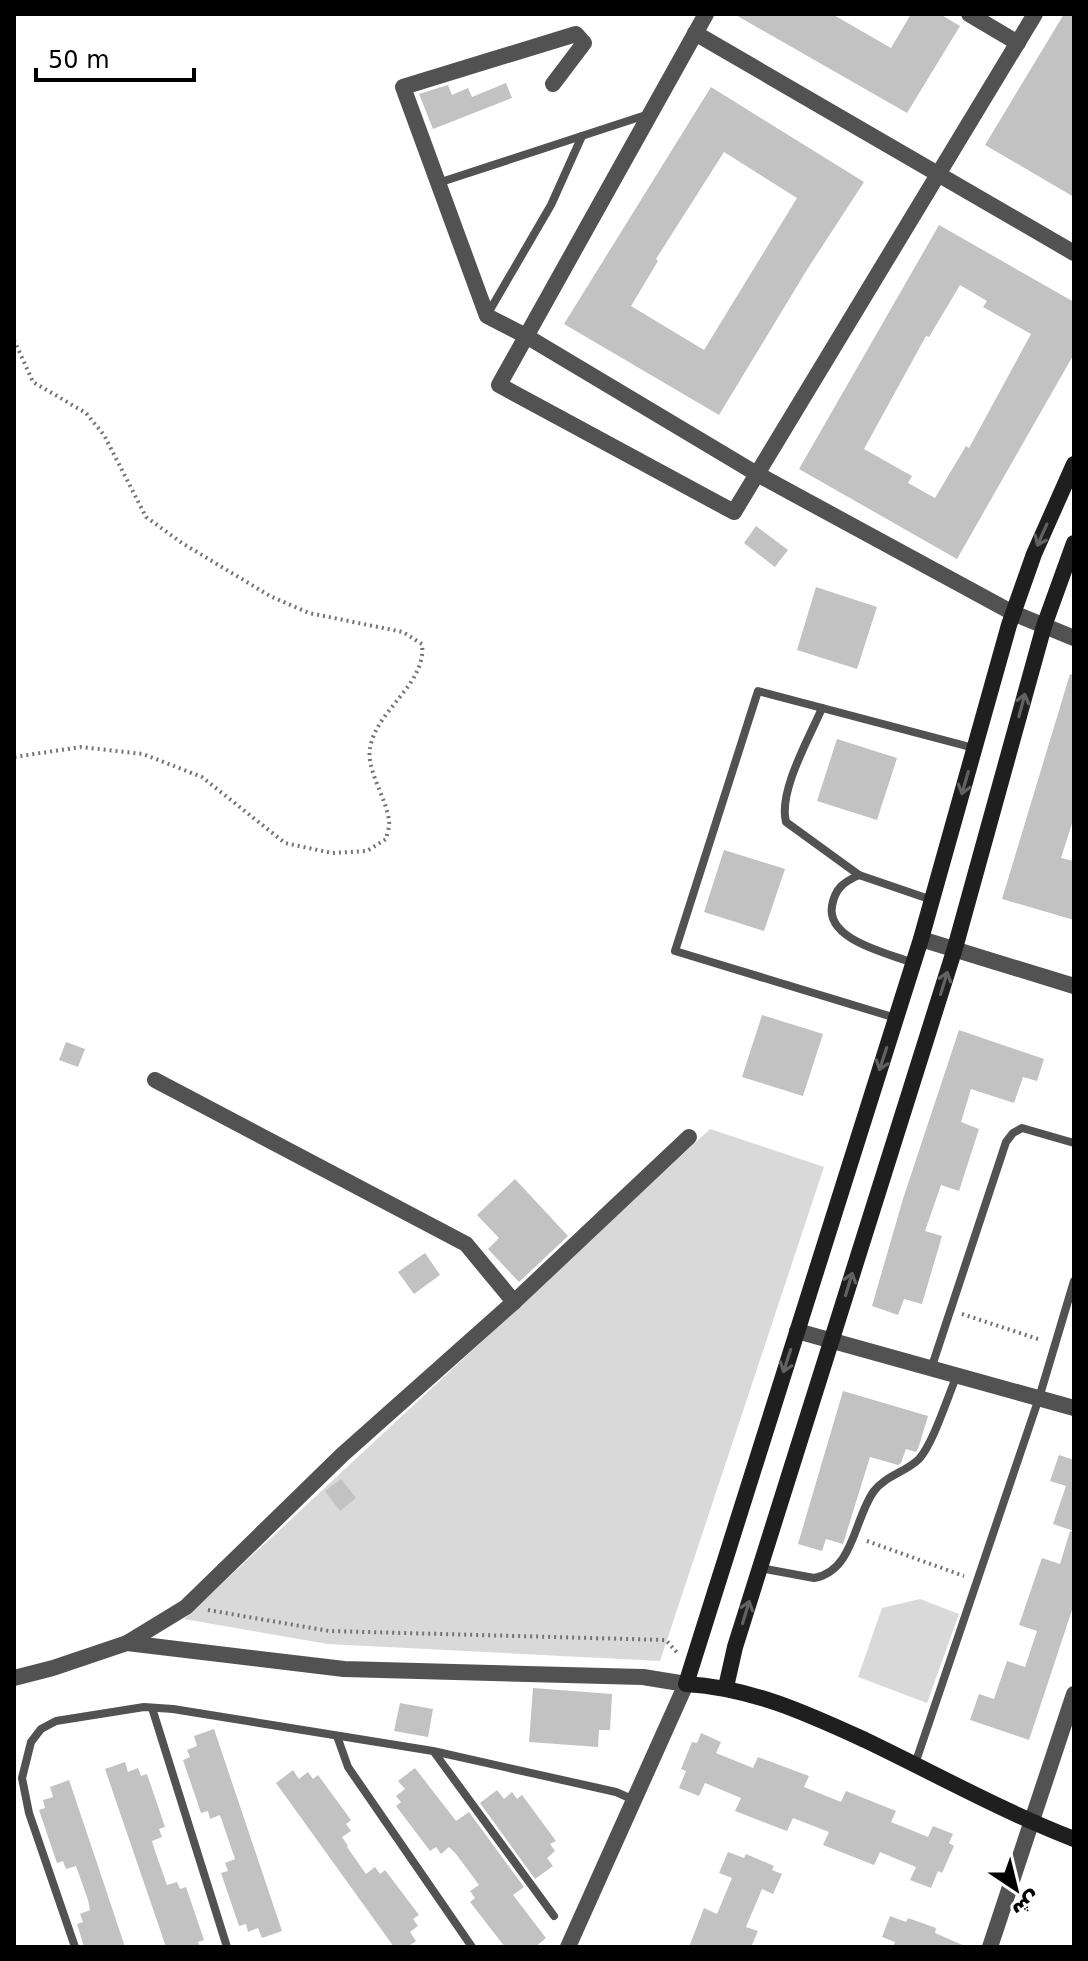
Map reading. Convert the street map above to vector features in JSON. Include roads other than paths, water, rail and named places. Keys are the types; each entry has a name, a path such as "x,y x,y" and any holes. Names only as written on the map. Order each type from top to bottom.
{"street":[{"path":"706,14 499,385 734,512 1035,14"},
{"path":"969,14 1018,43"},
{"path":"695,33 1074,253"},
{"path":"553,84 584,43 576,34 403,87 487,316 526,336 757,474 1013,613 1074,638"},
{"path":"568,1947 688,1676 921,939 1013,613 1034,554 1074,464"},
{"path":"726,1687 759,1568 955,948 1044,626 1074,543"},
{"path":"921,939 1074,986"},
{"path":"155,1080 466,1244 514,1302"},
{"path":"14,1678 127,1643 186,1607 342,1455 514,1302 689,1137"},
{"path":"797,1331 1074,1408"},
{"path":"127,1643 344,1669 688,1676 789,1706 1031,1822 1074,1839"},
{"path":"990,1947 1031,1822 1068,1729 1074,1694"}],"lane":[{"path":"438,183 650,114"},
{"path":"487,316 551,205 582,136"},
{"path":"896,1018 675,951 758,691 974,748"},
{"path":"822,708 790,785 783,810 786,822 859,875 932,900"},
{"path":"859,875 841,884 834,896 831,914 838,929 854,940 913,963"},
{"path":"931,1370 1006,1142 1022,1128 1074,1143"},
{"path":"915,1764 1039,1398 1074,1281"},
{"path":"759,1568 805,1577 823,1576 838,1566 875,1489 921,1457 957,1375"},
{"path":"75,1947 29,1813 22,1778 31,1742 41,1729 56,1721 152,1708 433,1751 616,1792 634,1800"},
{"path":"152,1708 227,1947"},
{"path":"337,1736 348,1767 472,1947"},
{"path":"433,1751 554,1916"}]}
